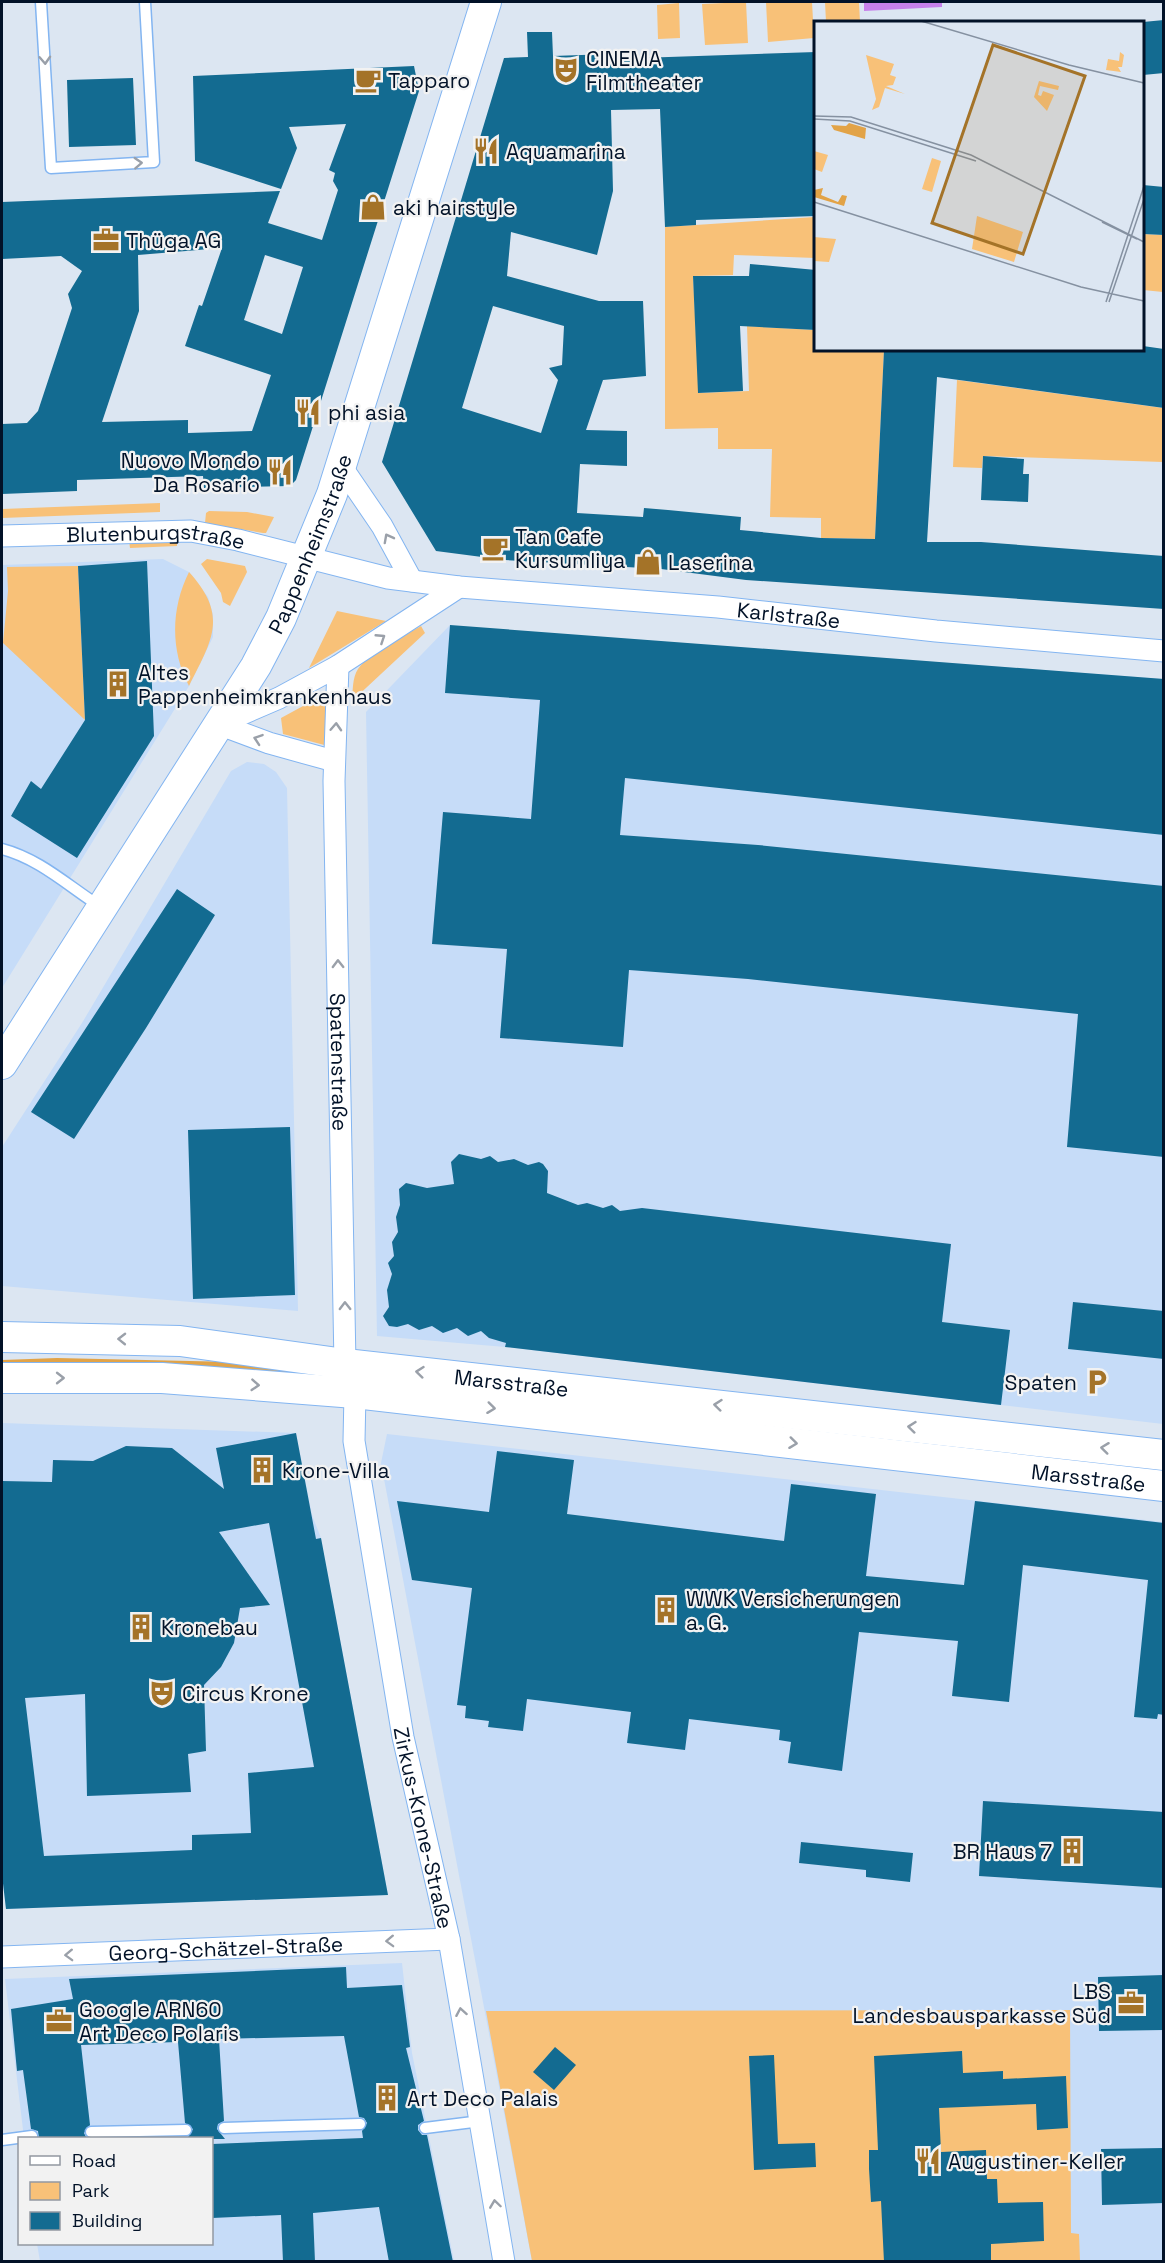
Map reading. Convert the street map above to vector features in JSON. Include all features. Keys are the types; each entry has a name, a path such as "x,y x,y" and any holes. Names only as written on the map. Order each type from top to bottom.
{"main road":[{"name":"Pappenheimstraße","path":"2,1064 256,666 281,618 307,558 341,466 486,2"},
{"name":"Marsstraße","path":"2,1336 180,1341 345,1364 1164,1455"},
{"name":"Marsstraße","path":"2,1378 162,1378 355,1393 1164,1486"}],"street":[{"path":"341,466 382,526 412,581"},
{"name":"Blutenburgstraße","path":"2,536 191,531 307,558"},
{"name":"Karlstraße","path":"307,558 412,581 459,587 718,607 936,631 1164,651"},
{"path":"218,724 279,698 338,666 459,587"},
{"name":"Spatenstraße","path":"338,666 334,761 345,1364"},
{"path":"218,724 269,743 334,761"},
{"name":"Zirkus-Krone-Straße","path":"355,1393 354,1441 403,1737 448,1939 482,2121 504,2262"},
{"name":"Marsstraße","path":"1015,1469 1019,1438"},
{"name":"Georg-Schätzel-Straße","path":"2,1957 448,1939"}],"lane":[{"path":"41,2 51,168 154,162 145,2"},
{"path":"2,849 23,854 101,907"},
{"path":"425,2128 482,2121"},
{"path":"224,2128 360,2124"},
{"path":"91,2132 186,2130"},
{"path":"24,2137 32,2136"},
{"path":"2,2140 18,2138"}],"shaded area":[{"path":"942,2 942,7 864,11 864,3"},
{"path":"163,559 189,572 208,597 213,615 213,637 189,686 2,988 2,565"},
{"path":"450,625 468,633 587,636 1163,679 1163,1424 505,1347 377,1336 366,712"},
{"path":"247,762 264,764 276,772 287,788 298,1311 2,1286 2,1147 82,1023 231,771"},
{"path":"57,1358 234,1362 975,1446 974,1452 235,1368 2,1368 2,1360"},
{"name":"Circus Krone","path":"2,1423 296,1433 312,1515 321,1538 388,1895 6,1909 2,1875"},
{"path":"387,1434 1163,1522 1163,2261 532,2261 381,1463"},
{"name":"Art Deco Palais","path":"402,1963 412,2053 454,2261 40,2261 37,2245 213,2245 213,2137 24,2137 5,1979"}],"green space":[{"path":"746,2 748,43 705,45 702,4"},
{"path":"766,2 812,2 814,38 768,42"},
{"path":"825,2 859,2 860,21 826,21"},
{"path":"679,3 680,38 658,39 657,5"},
{"path":"814,217 814,258 734,255 733,275 693,276 699,393 749,391 747,326 814,330 814,351 884,351 875,539 821,538 821,518 770,517 772,449 718,449 718,428 665,429 665,227"},
{"path":"1144,234 1163,235 1163,292 1144,290"},
{"path":"957,380 1163,408 1163,462 983,456 982,468 953,467"},
{"path":"160,503 160,512 2,518 2,509"},
{"path":"209,511 247,512 274,517 266,533 263,533 205,523 206,513"},
{"path":"129,541 177,542 177,546 130,548"},
{"path":"207,559 245,566 247,572 230,606 223,602 221,593 201,564"},
{"path":"78,566 85,720 3,643 8,591 7,567"},
{"path":"189,572 209,602 213,615 213,628 210,641 189,686 178,658 175,629 179,600"},
{"path":"337,611 386,621 309,668"},
{"path":"421,626 425,633 352,701 355,676 364,662 379,650"},
{"path":"327,693 328,746 283,734 281,718"},
{"name":"Augustiner-Keller","path":"1070,2010 1071,2233 1079,2234 1080,2261 532,2261 486,2011"}],"building":[{"path":"1164,20 1164,73 1144,75 1144,22"},
{"path":"527,32 552,32 553,56 610,54 610,59 814,52 814,216 696,220 696,225 665,227 660,109 611,110 613,191 597,255 511,232 507,276 599,301 643,301 646,376 603,380 586,430 627,431 627,466 580,464 577,513 643,517 644,508 668,510 741,517 740,530 821,538 875,539 884,351 1144,351 1144,346 1164,349 1164,408 937,377 927,542 981,542 1164,556 1164,609 746,580 661,569 505,560 436,551 382,462 504,58 528,57","holes":["493,306 564,326 562,365 549,368 558,380 541,433 462,408"]},
{"path":"414,66 419,91 296,480 290,486 204,488 203,476 77,480 77,491 2,494 2,424 27,423 38,411 72,308 68,294 82,271 61,256 2,259 2,202 280,191 268,223 322,240 338,190 333,181 335,173 329,170 346,124 289,127 297,148 281,189 195,161 193,76","holes":["222,248 185,346 271,375 252,431 188,433 188,420 102,422 139,311 138,255","265,255 303,267 282,334 244,320"]},
{"path":"133,78 136,145 69,147 67,80"},
{"path":"1144,185 1164,187 1164,235 1144,234"},
{"path":"750,264 814,270 814,330 740,326 743,391 698,393 693,276 749,276"},
{"path":"983,456 1024,459 1023,474 1029,474 1028,502 981,500"},
{"name":"Altes Pappenheimkrankenhaus","path":"147,561 154,736 77,858 11,816 31,781 41,789 85,720 78,566"},
{"path":"450,625 1164,679 1164,835 625,778 620,835 758,845 1164,886 1164,1157 1067,1147 1078,1014 748,979 629,970 623,1047 500,1038 507,949 432,944 443,812 531,819 540,700 445,693"},
{"path":"177,889 215,915 146,1028 74,1139 31,1112"},
{"path":"290,1127 295,1295 193,1299 188,1130"},
{"path":"459,1154 481,1159 490,1156 498,1162 514,1159 528,1165 539,1162 548,1171 547,1193 578,1205 587,1203 603,1208 612,1205 620,1211 642,1208 951,1244 942,1322 1010,1330 1001,1405 505,1347 506,1343 489,1338 481,1331 468,1336 457,1328 443,1333 432,1326 419,1330 408,1324 397,1327 389,1326 383,1316 389,1307 387,1290 392,1274 388,1263 394,1256 392,1242 398,1232 396,1217 400,1205 399,1189 406,1183 427,1188 454,1184 451,1162"},
{"path":"1073,1302 1164,1311 1164,1359 1068,1349"},
{"name":"Circus Krone","path":"296,1433 316,1539 321,1538 388,1895 6,1909 2,1875 2,1481 52,1482 53,1460 93,1461 126,1446 172,1448 224,1489 216,1448","holes":["269,1523 314,1767 248,1773 251,1833 192,1835 192,1850 44,1856 25,1698 85,1694 87,1796 191,1792 188,1754 206,1751 204,1685 221,1667 234,1643 240,1608 270,1605 219,1532"]},
{"name":"WWK Versicherungen a. G.","path":"497,1451 574,1460 567,1514 784,1541 791,1484 876,1494 866,1576 964,1585 975,1501 1164,1523 1164,1715 1158,1714 1157,1719 1134,1717 1148,1580 1023,1565 1009,1702 952,1696 958,1641 859,1632 842,1771 788,1763 791,1742 779,1740 780,1730 689,1719 685,1750 627,1743 631,1712 527,1699 523,1731 488,1727 489,1721 465,1718 466,1706 457,1705 472,1588 412,1580 397,1501 489,1512"},
{"name":"BR Haus 7","path":"983,1801 1164,1812 1164,1888 979,1876"},
{"path":"801,1842 913,1853 910,1882 866,1877 866,1870 799,1863"},
{"name":"Art Deco Palais","path":"346,1967 347,1988 402,1985 410,2047 406,2048 424,2121 418,2125 418,2130 422,2135 427,2135 453,2262 389,2262 379,2207 313,2213 315,2262 283,2262 281,2215 213,2218 213,2144 363,2138 362,2131 367,2123 364,2118 359,2117 344,2036 219,2039 224,2121 218,2124 217,2129 225,2139 188,2137 193,2129 185,2123 178,2042 81,2045 90,2125 84,2133 86,2137 39,2137 38,2131 31,2129 23,2070 17,2071 11,2009 73,1999 69,1979"},
{"name":"LBS Landesbausparkasse Süd","path":"1164,1975 1164,2030 1099,2031 1098,1977"},
{"path":"555,2047 576,2065 554,2090 533,2072"},
{"name":"Augustiner-Keller","path":"962,2051 963,2073 1003,2071 1003,2079 1066,2076 1068,2128 1037,2130 1036,2104 939,2108 941,2152 986,2150 987,2179 997,2179 998,2203 1043,2202 1044,2241 991,2244 991,2262 884,2262 881,2201 871,2202 869,2169 869,2150 878,2150 874,2056"},
{"path":"774,2055 778,2144 815,2143 816,2167 754,2170 749,2056"},
{"path":"1164,2148 1164,2203 1102,2205 1101,2149"}],"place":[{"name":"CINEMA Filmtheater","path":"566,70"},
{"name":"Tapparo","path":"368,80"},
{"name":"Aquamarina","path":"486,151"},
{"name":"aki hairstyle","path":"373,207"},
{"name":"Thüga AG","path":"106,240"},
{"name":"phi asia","path":"308,412"},
{"name":"Nuovo Mondo Da Rosario","path":"280,472"},
{"name":"Tan Cafe Kursumliya","path":"495,548"},
{"name":"Laserina","path":"648,562"},
{"name":"Altes Pappenheimkrankenhaus","path":"118,684"},
{"name":"Spaten","path":"1097,1382"},
{"name":"Krone-Villa","path":"262,1470"},
{"name":"WWK Versicherungen a. G.","path":"666,1610"},
{"name":"Kronebau","path":"141,1627"},
{"name":"Circus Krone","path":"162,1693"},
{"name":"BR Haus 7","path":"1072,1851"},
{"name":"LBS Landesbausparkasse Süd","path":"1131,2003"},
{"name":"Google ARN60 Art Deco Polaris","path":"59,2021"},
{"name":"Art Deco Palais","path":"387,2098"},
{"name":"Augustiner-Keller","path":"928,2161"}]}
